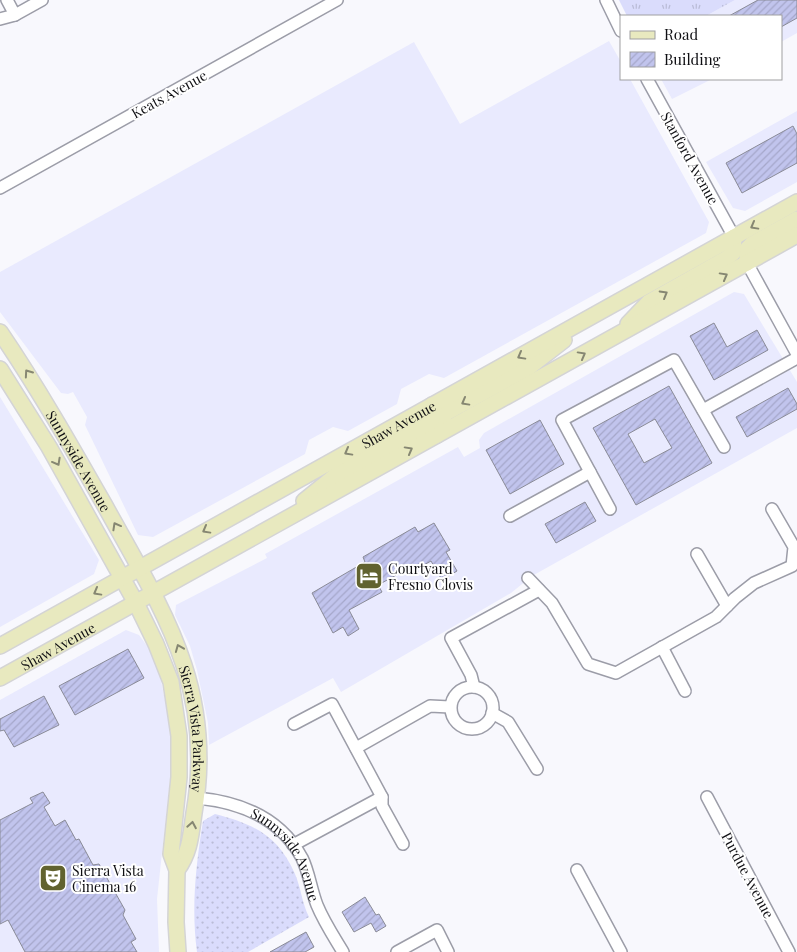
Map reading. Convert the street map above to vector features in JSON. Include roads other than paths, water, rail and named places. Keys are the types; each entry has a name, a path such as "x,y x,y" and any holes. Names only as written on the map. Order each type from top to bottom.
{"main road":[{"name":"Shaw Avenue","path":"0,646 797,202"},
{"path":"747,263 747,249 752,244 797,219"},
{"name":"Shaw Avenue","path":"0,678 797,235"},
{"path":"614,337 649,302 733,253 734,237"},
{"path":"437,435 440,421 446,413 528,368 607,308"},
{"name":"Sunnyside Avenue","path":"0,332 54,414 152,593"},
{"name":"Sunnyside Avenue","path":"0,369 49,447 136,603"},
{"path":"269,528 336,475 426,425 432,418 432,405"},
{"name":"Sierra Vista Parkway","path":"152,593 182,657 196,706 199,729 197,798 187,856 177,870"},
{"name":"Sierra Vista Parkway","path":"136,603 156,644 171,682 179,736 179,777 171,854 177,870 176,922 178,952"},
{"path":"171,682 187,722 190,745 188,786 197,798"}],"street":[{"path":"7,0 15,15"},
{"path":"0,20 15,15 42,0"},
{"name":"Keats Avenue","path":"0,188 337,0"},
{"path":"606,0 620,29"},
{"name":"Stanford Avenue","path":"648,80 734,237"},
{"path":"703,410 797,356 747,263"},
{"path":"610,509 562,420 674,360 724,448"},
{"path":"510,516 590,472"},
{"path":"528,578 552,603 588,664 616,673 716,616 754,584 795,569 794,547 772,508"},
{"path":"697,554 726,606"},
{"path":"474,687 471,675 451,638 539,590"},
{"path":"662,647 685,691"},
{"path":"474,687 487,693 493,706 492,713 484,725 470,729 454,719 450,708 454,696 460,690 474,687"},
{"path":"294,724 332,704 382,797 382,806 403,844"},
{"path":"356,748 430,706 450,708"},
{"path":"492,713 508,722 537,769"},
{"path":"293,845 382,797"},
{"name":"Purdue Avenue","path":"707,797 789,952"},
{"name":"Sunnyside Avenue","path":"197,798 223,800 245,807 279,828 302,858 326,923 343,952"},
{"path":"577,870 621,952"},
{"path":"397,952 437,930 448,952"}],"place":[{"name":"Courtyard Fresno Clovis","path":"369,576"},
{"name":"Sierra Vista Cinema 16","path":"53,878"}]}
